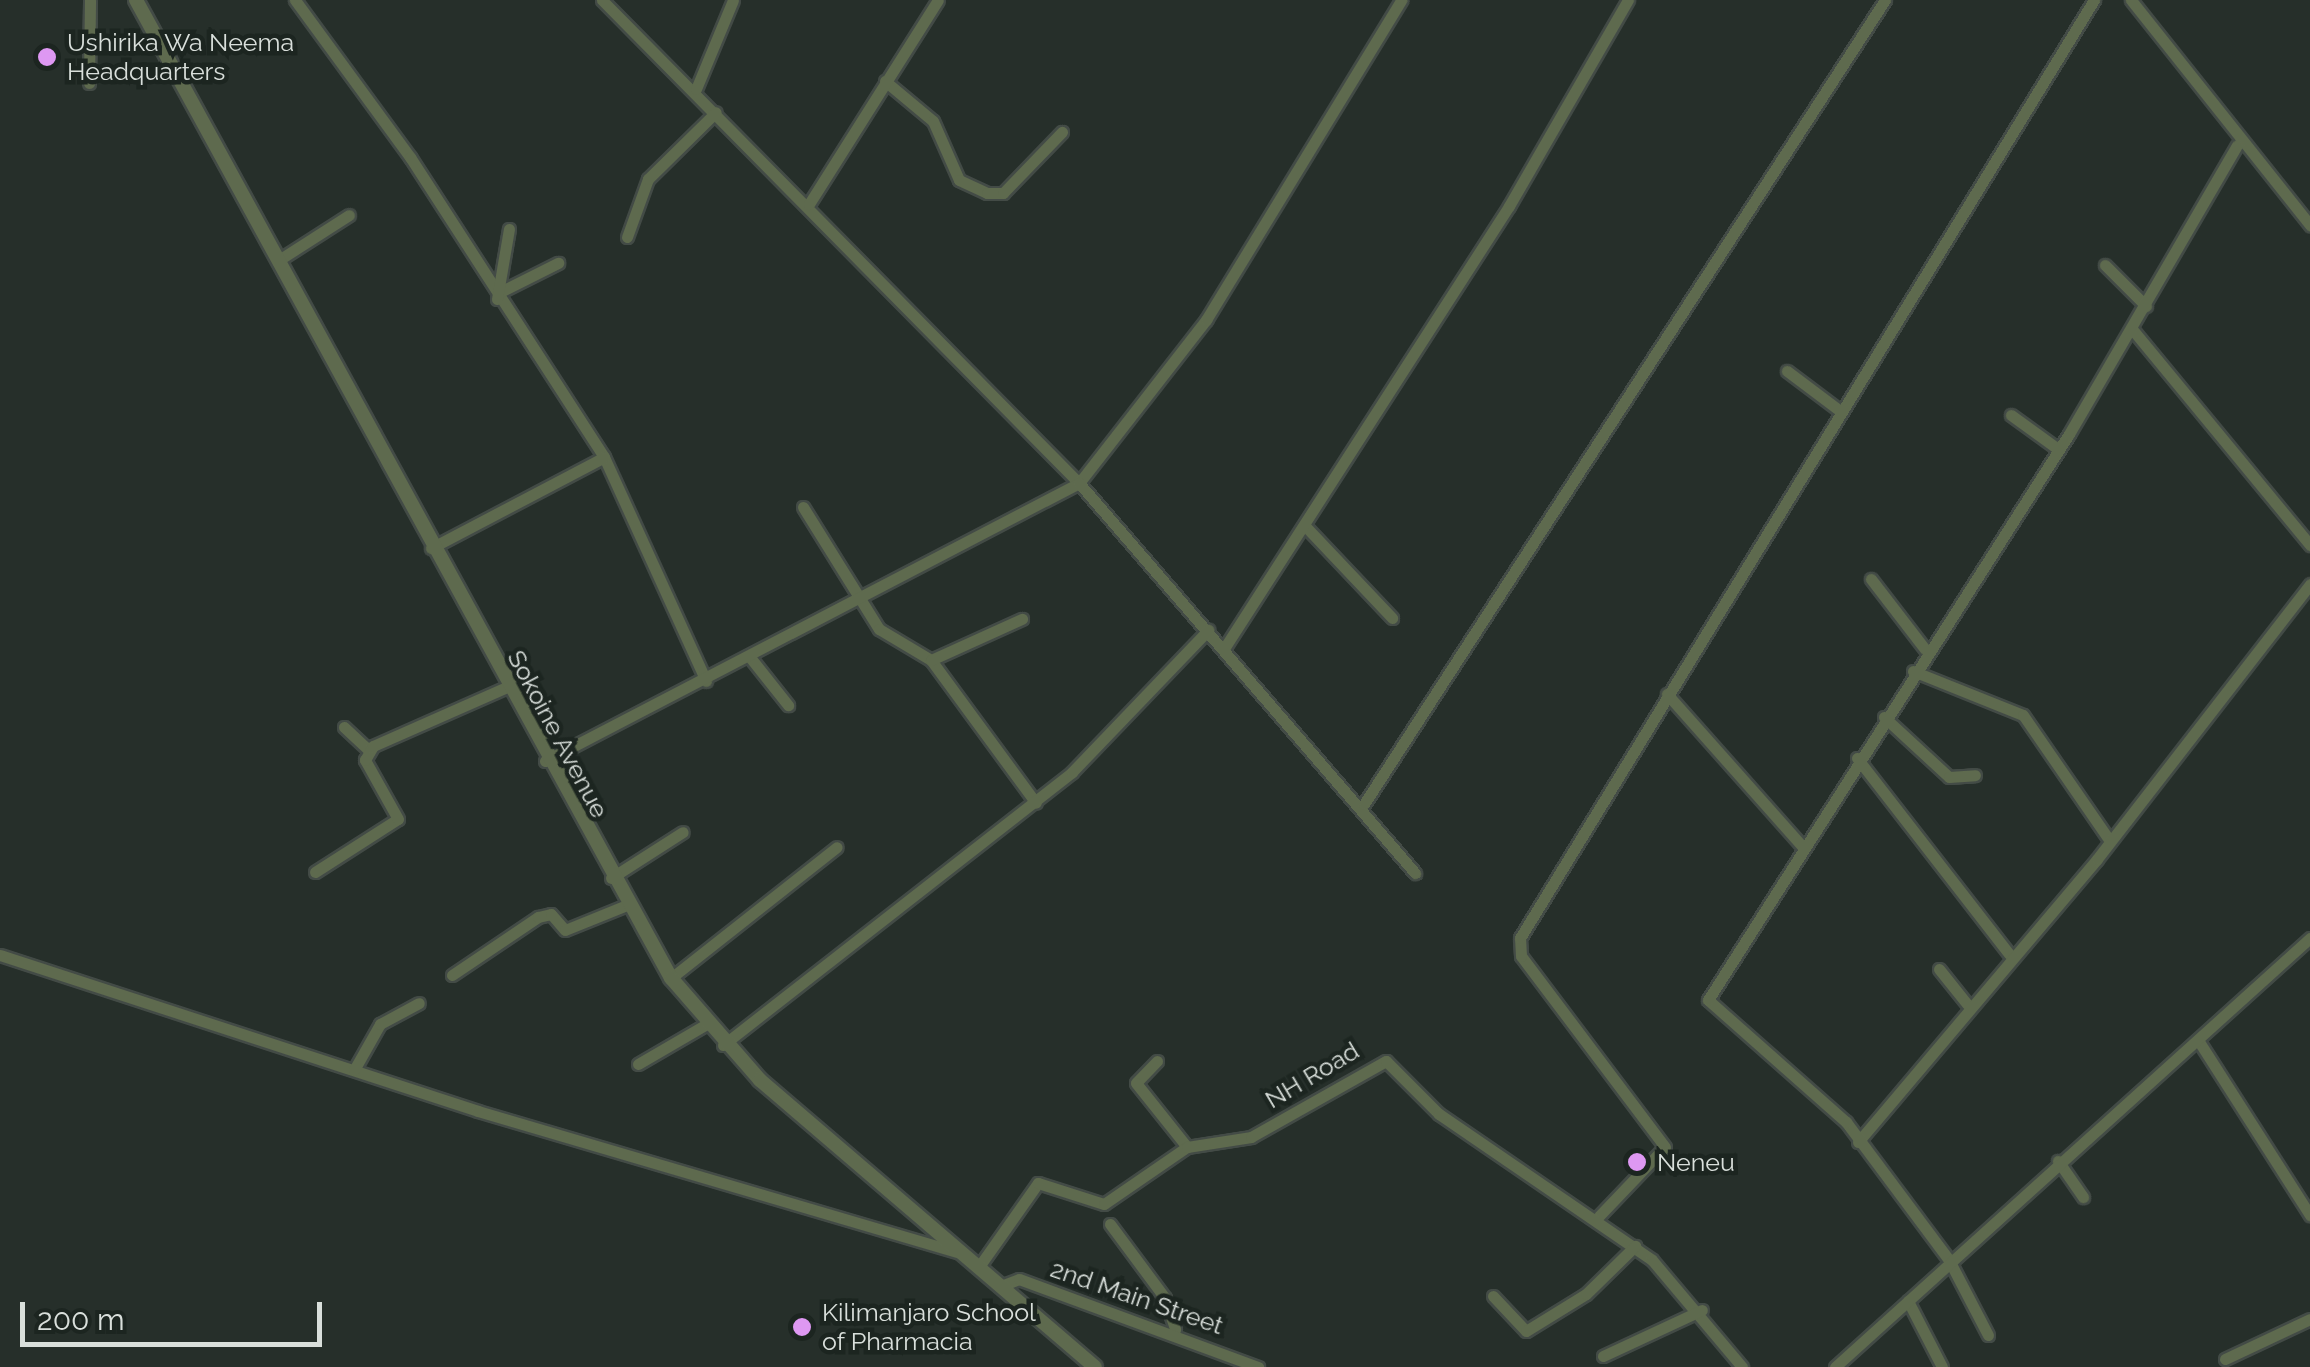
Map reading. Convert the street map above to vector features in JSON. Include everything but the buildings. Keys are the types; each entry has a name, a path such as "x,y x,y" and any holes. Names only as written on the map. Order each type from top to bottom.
{"street":[{"path":"88,84 90,0"},
{"name":"Sokoine Avenue","path":"136,0 545,760 670,978 722,1046 1095,1367"},
{"path":"295,0 410,157 604,456 706,681"},
{"path":"602,0 696,89 1078,483 1364,804 1415,873"},
{"path":"696,89 733,0"},
{"path":"809,204 938,0"},
{"path":"545,760 706,681 1078,483 1206,320 1401,0"},
{"path":"1225,646 1307,528 1628,0"},
{"path":"1364,804 1884,0"},
{"path":"1599,1216 1665,1147 1521,956 1520,938 1839,410 2094,0"},
{"path":"2133,1 2238,145 2310,225"},
{"path":"885,81 933,121 959,180 987,193 1003,193 1062,132"},
{"path":"627,237 648,178 716,112"},
{"path":"1988,1334 1949,1260 1826,1101 1708,1000 1800,845 2058,450 2238,145"},
{"path":"279,260 349,214"},
{"path":"500,295 509,229"},
{"path":"500,295 558,263"},
{"path":"2106,266 2146,306"},
{"path":"2132,329 2310,545"},
{"path":"1787,371 1839,410"},
{"path":"2011,415 2058,450"},
{"path":"431,548 604,456"},
{"path":"803,507 879,630 932,660 1036,804"},
{"path":"1307,528 1392,618"},
{"path":"1871,578 1925,650"},
{"path":"1858,1142 1966,1004 2110,842 2310,584"},
{"path":"932,660 1022,619"},
{"path":"722,1046 1036,804 1208,630"},
{"path":"749,656 788,705"},
{"path":"1913,671 2023,715 2110,842"},
{"path":"315,872 398,819 365,760 369,750 507,687"},
{"path":"1667,694 1800,845"},
{"path":"1884,717 1949,777 1975,775"},
{"path":"344,727 369,750"},
{"path":"1857,758 2009,954"},
{"path":"611,878 683,832"},
{"path":"670,978 837,847"},
{"path":"452,976 538,917 551,914 565,930 627,905"},
{"path":"1835,1367 2310,938"},
{"path":"0,955 354,1070 958,1252"},
{"path":"1938,969 1966,1004"},
{"path":"354,1070 380,1024 419,1003"},
{"path":"638,1064 706,1025"},
{"path":"2198,1040 2310,1215"},
{"path":"1157,1061 1136,1083 1187,1147"},
{"name":"NH Road","path":"978,1268 1038,1183 1104,1204 1187,1147 1251,1137 1386,1061 1439,1114 1599,1216 1635,1246 1702,1310 1742,1367"},
{"path":"2058,1162 2083,1197"},
{"path":"1110,1224 1166,1298 1175,1329"},
{"path":"1493,1296 1526,1331 1586,1294 1635,1246"},
{"name":"2nd Main Street","path":"1002,1286 1018,1279 1175,1329 1258,1367"},
{"path":"1908,1300 1942,1367"},
{"path":"1603,1356 1702,1310"},
{"path":"2226,1359 2310,1320"}],"place":[{"name":"Ushirika Wa Neema Headquarters","path":"47,57"},
{"name":"Neneu","path":"1637,1162"},
{"name":"Kilimanjaro School of Pharmacia","path":"802,1327"}]}
